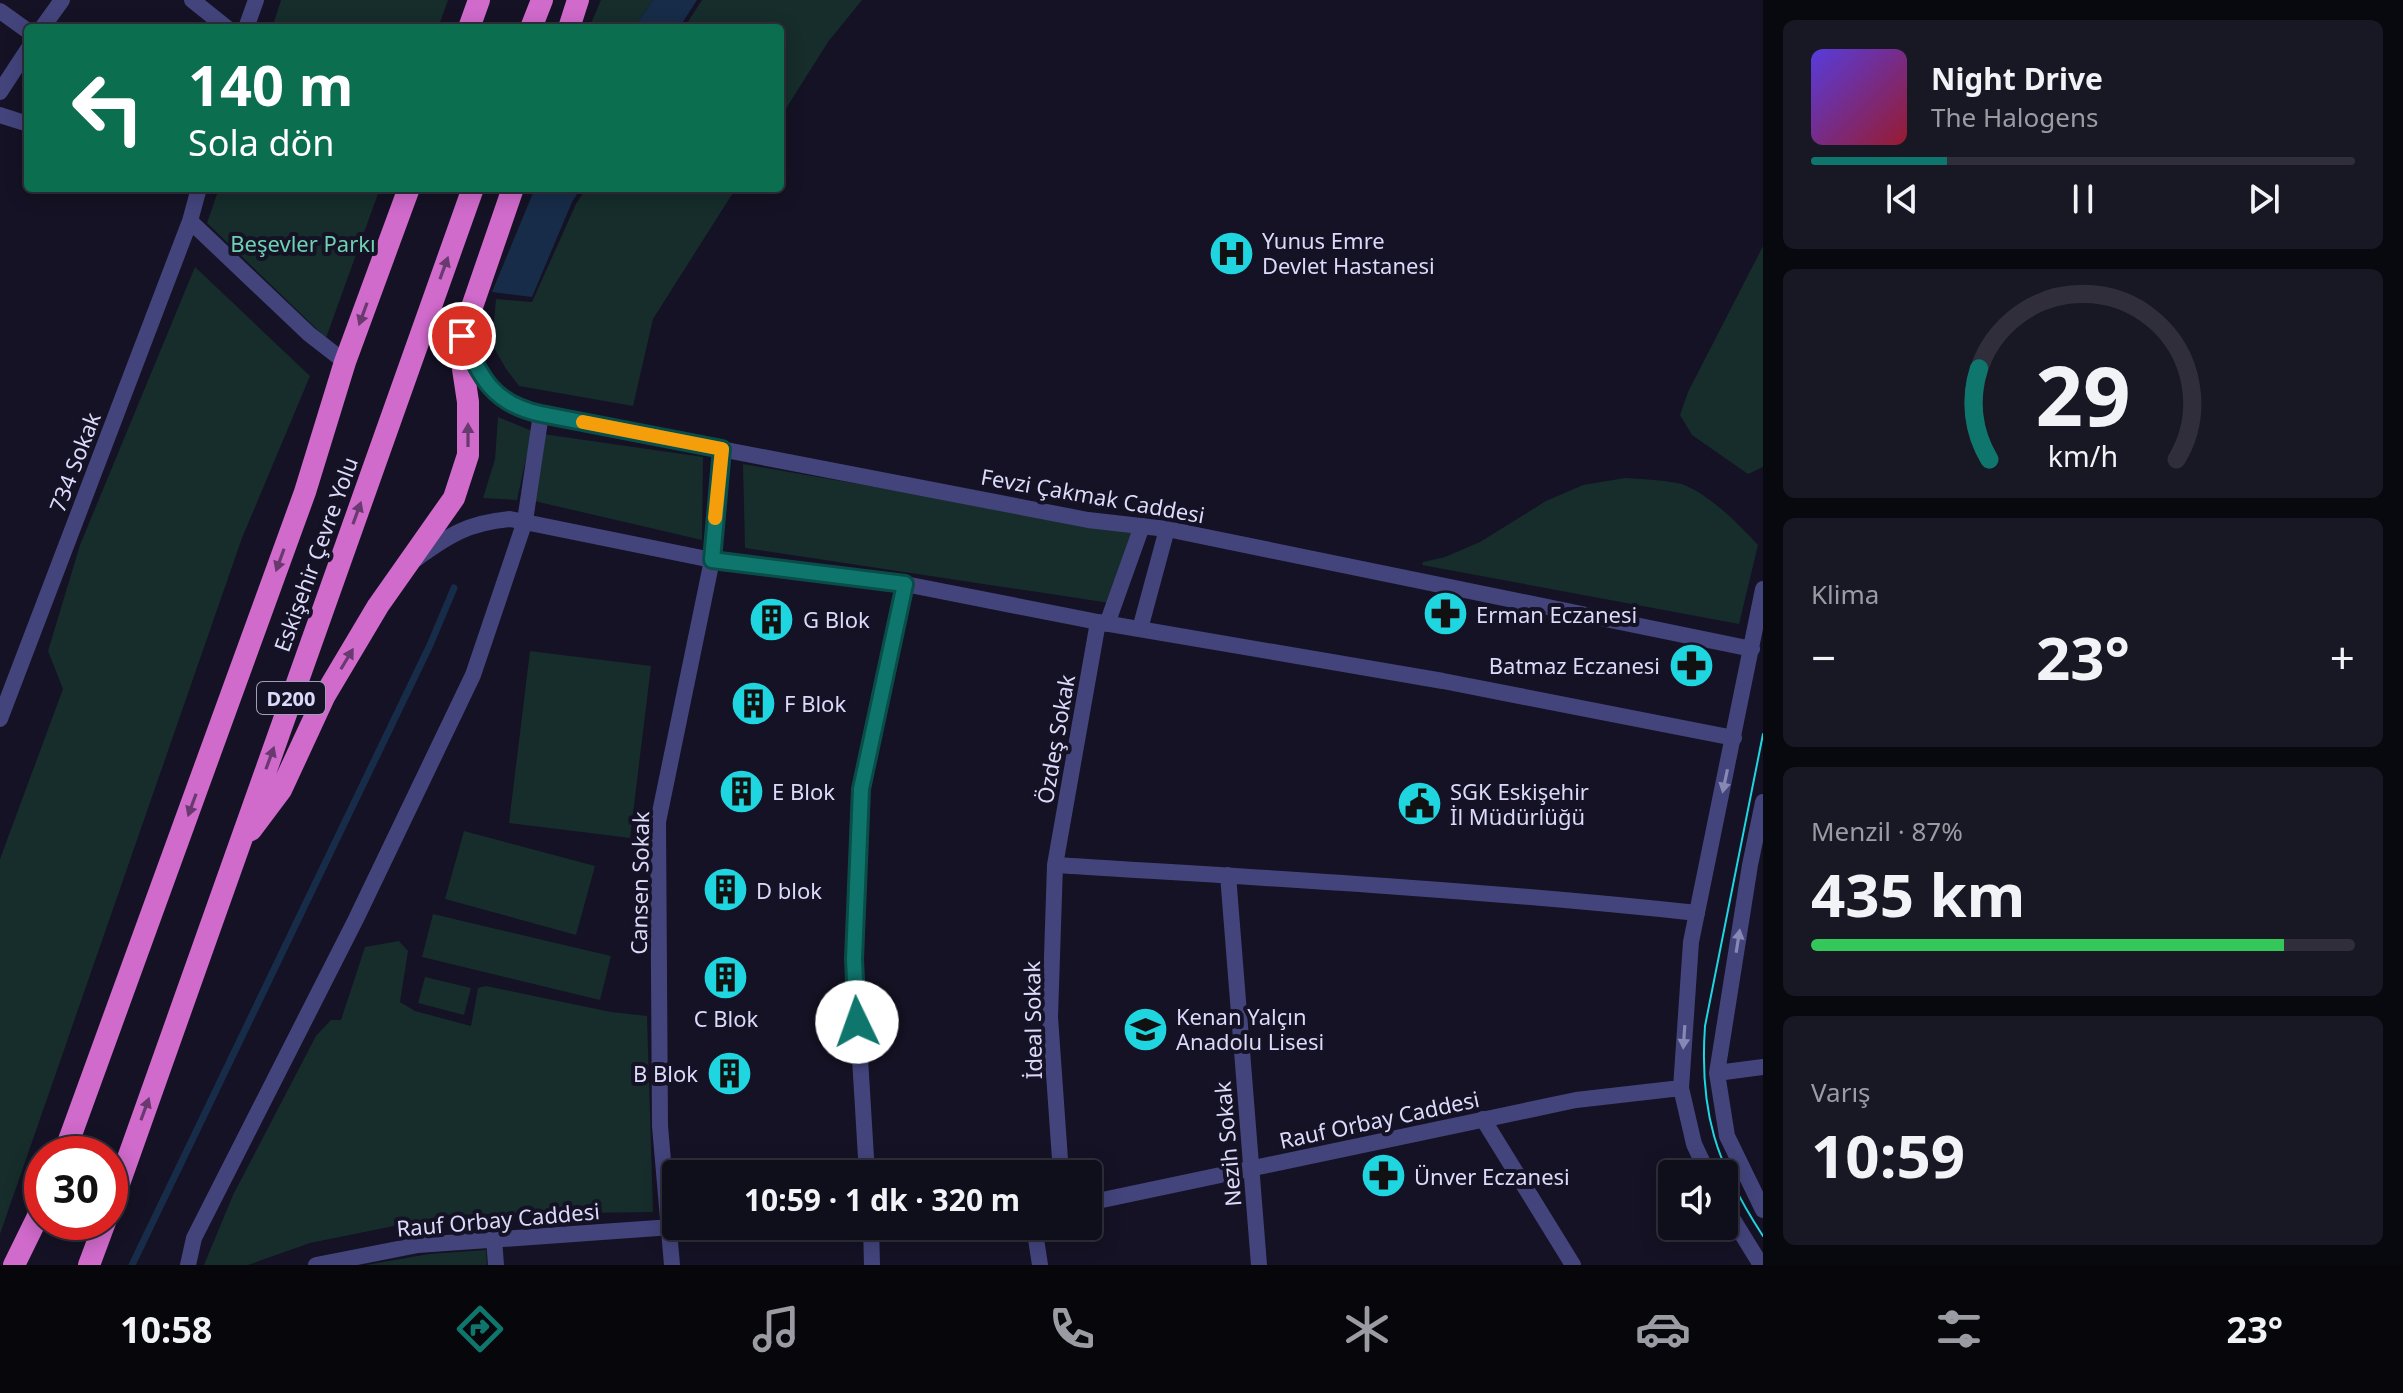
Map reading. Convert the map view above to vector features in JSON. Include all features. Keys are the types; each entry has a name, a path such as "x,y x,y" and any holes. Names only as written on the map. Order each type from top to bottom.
{"highway":[{"path":"470,24 479,0"},
{"path":"533,24 542,0"},
{"path":"570,24 578,0"},
{"name":"Eskişehir Çevre Yolu","path":"71,1136 305,492 345,362 408,192"},
{"name":"Eskişehir Çevre Yolu","path":"128,1158 472,192"},
{"path":"238,847 281,790 325,695 378,606 454,498 468,455 468,402 462,336 512,192"},
{"path":"14,1265 26,1240"},
{"path":"26,1265 34,1240"},
{"path":"89,1265 98,1240"}],"street":[{"path":"45,24 62,0"},
{"path":"192,0 222,24"},
{"path":"247,24 256,0"},
{"path":"0,11 24,28"},
{"path":"0,92 24,55"},
{"path":"0,115 24,123"},
{"name":"734 Sokak","path":"0,719 190,221 198,192"},
{"path":"190,221 309,334 345,362"},
{"name":"Fevzi Çakmak Caddesi","path":"462,336 480,373 495,393 514,407 541,414 1088,520 1167,529 1752,649"},
{"path":"188,1265 194,1238 356,919 473,675 525,521 541,414"},
{"name":"Cansen Sokak","path":"666,1160 660,1126 658,822 712,560 722,449"},
{"path":"404,568 448,536 483,522 510,519 712,560 905,584 1103,623 1443,681 1734,738"},
{"name":"Özdeş Sokak","path":"1055,865 1103,623 1142,526"},
{"path":"1140,629 1167,529"},
{"path":"866,1160 854,959 861,789 905,584"},
{"path":"1701,1160 1694,1144 1681,1088 1691,942 1763,589"},
{"path":"1763,802 1717,1073 1727,1136 1763,1210"},
{"path":"1055,865 1552,898 1697,913"},
{"name":"İdeal Sokak","path":"1055,865 1050,1017 1060,1160"},
{"name":"Nezih Sokak","path":"1228,875 1259,1265"},
{"path":"1717,1073 1763,1067"},
{"name":"Rauf Orbay Caddesi","path":"1102,1200 1576,1100 1681,1088"},
{"path":"1483,1119 1566,1262"},
{"name":"Rauf Orbay Caddesi","path":"316,1265 418,1245 662,1227"},
{"path":"1738,1228 1761,1265"},
{"path":"494,1239 496,1265"},
{"name":"Cansen Sokak","path":"672,1265 675,1240"},
{"path":"871,1240 872,1265"},
{"path":"1036,1240 1040,1265"}],"green space":[{"path":"281,0 448,0 439,24 273,24"},
{"path":"601,0 653,0 637,24 591,24"},
{"path":"702,0 862,0 828,42 784,112 784,24 687,24"},
{"name":"Beşevler Parkı","path":"218,192 379,192 326,338 207,223"},
{"path":"584,192 733,192 653,319 633,406 519,386 492,344 496,299 532,302"},
{"path":"1763,246 1763,467 1748,474 1692,435 1680,415 1688,392"},
{"path":"195,267 310,376 242,538 34,1136 24,1136 24,1165 0,1234 0,859 63,689 48,651 80,545"},
{"path":"498,417 532,431 517,500 483,498 495,459"},
{"path":"543,434 703,457 702,540 530,500"},
{"path":"743,464 1135,532 1110,603 745,548"},
{"path":"1625,478 1687,486 1720,508 1758,545 1739,624 1422,565 1423,562 1445,557 1480,542 1546,501 1583,485"},
{"path":"530,651 651,666 630,838 509,823"},
{"path":"464,831 595,866 576,935 445,899"},
{"path":"433,914 611,956 600,1000 422,957"},
{"path":"399,941 408,951 400,1002 415,1011 471,1026 478,988 486,986 611,1012 647,1016 653,1212 448,1215 310,1243 248,1265 204,1265 233,1195 316,1036 331,1020 341,1020 365,947"},
{"path":"425,977 471,988 464,1015 418,1003"},
{"path":"486,1250 487,1265 366,1265 429,1254"}],"water":[{"path":"653,0 697,0 682,24 637,24"},
{"path":"533,192 578,192 532,297 492,292"}],"waterway":[{"path":"132,1265 430,645 454,588"}],"tram line":[{"path":"1763,734 1705,1026 1704,1057 1708,1111 1722,1161 1763,1236"}],"slow traffic":[{"path":"583,422 722,449 715,518"}],"place":[{"name":"Yunus Emre Devlet Hastanesi","path":"1231,253"},
{"name":"Erman Eczanesi","path":"1445,614"},
{"name":"G Blok","path":"772,619"},
{"name":"Batmaz Eczanesi","path":"1691,665"},
{"name":"F Blok","path":"753,703"},
{"name":"E Blok","path":"741,791"},
{"name":"SGK Eskişehir İl Müdürlüğü","path":"1419,804"},
{"name":"D blok","path":"725,890"},
{"name":"C Blok","path":"726,977"},
{"name":"Kenan Yalçın Anadolu Lisesi","path":"1145,1029"},
{"name":"B Blok","path":"729,1073"},
{"name":"Ünver Eczanesi","path":"1383,1176"}],"route":[{"path":"462,336 480,373 495,393 514,407 722,449 712,560 905,584 861,789 854,959 857,1022"}]}
